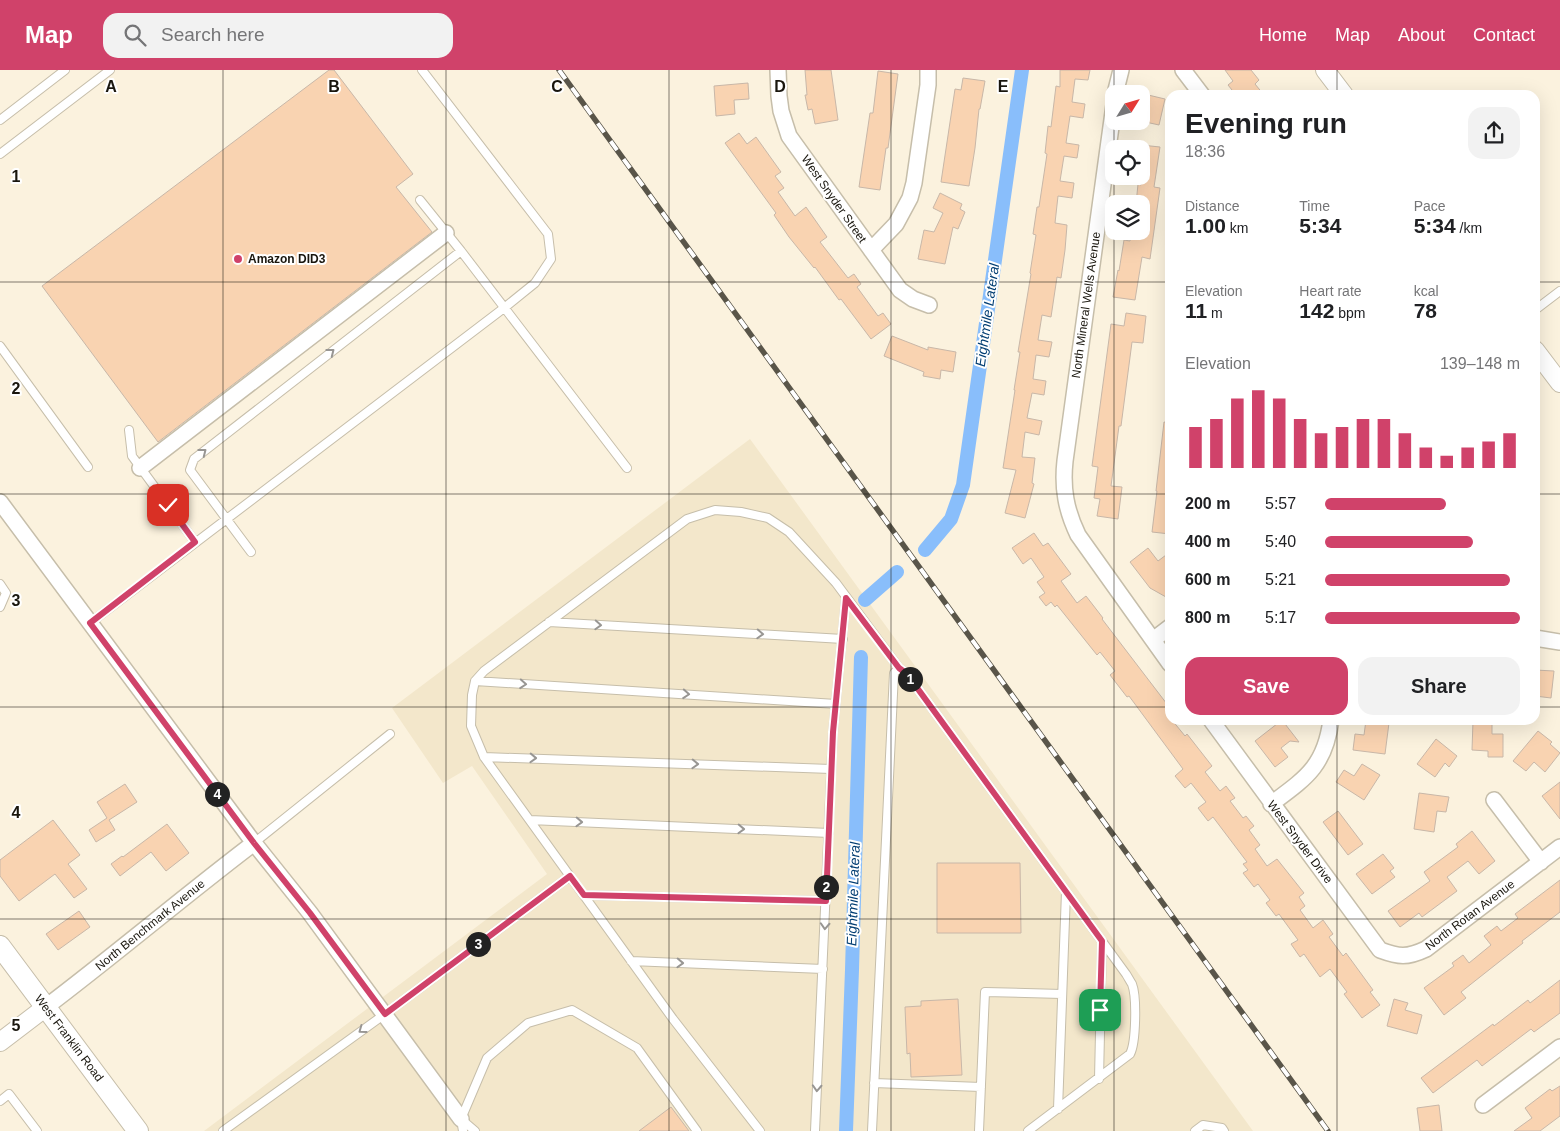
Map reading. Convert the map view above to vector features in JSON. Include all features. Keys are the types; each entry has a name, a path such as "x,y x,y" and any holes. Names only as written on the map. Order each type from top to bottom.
{"main road":[{"name":"West Franklin Road","path":"0,946 138,1131"}],"street":[{"name":"West Snyder Street","path":"778,70 781,111 789,136 900,290 913,299 929,305"},
{"path":"871,250 896,224 910,198 914,183 928,86 928,70"},
{"path":"1117,85 1121,70"},
{"path":"1184,70 1198,90"},
{"path":"1325,70 1340,90"},
{"name":"North Mineral Wells Avenue","path":"1111,130 1063,476 1067,507 1078,535 1153,640"},
{"path":"140,468 446,232"},
{"path":"1540,357 1560,383"},
{"path":"2,508 254,843 310,913 385,1014 462,1125"},
{"path":"1165,631 1153,640 1165,657"},
{"path":"1540,639 1560,642"},
{"name":"West Snyder Drive","path":"1215,725 1380,950 1396,956"},
{"path":"1272,804 1299,784 1320,760 1326,745 1330,725"},
{"path":"1494,800 1541,862"},
{"name":"North Benchmark Avenue","path":"46,1008 254,843"},
{"name":"North Rotan Avenue","path":"1396,956 1412,956 1426,949 1560,847"},
{"path":"0,1042 46,1008"},
{"path":"1483,1105 1560,1048"}],"lane":[{"path":"0,120 66,70"},
{"path":"0,154 110,70"},
{"path":"90,623 504,308 535,283 552,259 548,234 422,70"},
{"path":"420,200 627,468"},
{"path":"251,552 190,470 194,459 461,251"},
{"path":"1540,306 1560,291"},
{"path":"0,346 88,467"},
{"path":"129,430 132,456 195,542"},
{"path":"760,1131 673,1019 484,757 471,726 472,695 475,681 484,671 686,519 715,510 741,512 768,518 789,532 836,583 899,668 907,674 1126,974 1132,986 1135,1006 1133,1048 1130,1054 1028,1131"},
{"path":"0,584 6,593 0,607"},
{"path":"815,1131 831,769 846,598"},
{"path":"549,622 843,639"},
{"path":"872,1131 894,673 899,668"},
{"path":"475,681 836,704"},
{"path":"254,843 390,734"},
{"path":"484,757 831,769"},
{"path":"530,820 829,833"},
{"path":"223,1131 385,1014 570,876"},
{"path":"1058,1109 1066,892"},
{"path":"584,895 826,901"},
{"path":"1099,1079 1102,941"},
{"path":"631,960 823,968"},
{"path":"979,1131 984,992 1062,994"},
{"path":"476,1131 462,1125 487,1058 528,1023 572,1010 637,1048 697,1131"},
{"path":"874,1083 981,1086"},
{"path":"0,1101 9,1094 37,1131"},
{"path":"1195,1131 1203,1125 1222,1128 1224,1131"}],"shaded area":[{"path":"750,439 1253,1131 204,1131 547,874 472,766 443,783 392,708"}],"building":[{"name":"Amazon DID3","path":"329,70 334,70 413,174 396,187 432,232 158,442 42,286"},
{"path":"805,70 831,70 838,120 815,124 812,109 808,110 805,95 807,95"},
{"path":"1060,70 1090,70 1088,80 1075,79 1072,102 1085,104 1083,118 1070,116 1066,143 1079,145 1077,158 1064,156 1060,181 1074,183 1072,198 1058,196 1055,223 1067,225 1065,250 1061,278 1057,277 1051,317 1042,315 1038,340 1052,342 1049,357 1036,355 1033,379 1046,381 1044,395 1032,393 1027,418 1042,421 1039,435 1025,432 1022,457 1035,458 1032,483 1034,484 1025,518 1005,513 1016,470 1003,468 1036,235 1033,234 1047,154 1045,153 1048,126 1051,127 1056,86 1060,87"},
{"path":"1225,70 1251,70 1259,80 1255,84 1260,90 1232,90 1228,85 1233,81"},
{"path":"878,71 898,74 880,190 859,187 870,113 873,113"},
{"path":"963,78 985,81 979,109 969,186 941,182 955,89 961,90"},
{"path":"748,83 749,99 734,100 735,114 716,116 714,86"},
{"path":"1150,95 1165,99 1159,125 1150,123"},
{"path":"739,133 747,144 756,137 781,172 775,176 784,188 778,192 795,216 806,207 827,237 820,242 848,278 854,274 861,284 857,287 878,316 883,313 891,324 871,339 841,299 839,300 815,267 789,237 774,215 776,213 725,143"},
{"path":"1150,146 1160,147 1154,187 1160,188 1150,259 1142,257 1135,300 1113,297 1124,240 1150,240 1150,195 1137,195 1138,185 1150,185"},
{"path":"940,193 962,204 960,209 965,212 958,229 953,227 945,264 918,259 924,230 934,232 943,213 933,208"},
{"path":"1126,313 1146,316 1143,343 1132,342 1121,426 1119,426 1111,486 1122,487 1118,519 1097,516 1100,499 1094,498 1098,467 1092,466 1111,324 1124,326"},
{"path":"892,336 928,350 928,347 956,352 953,372 941,370 940,379 923,376 924,372 884,356"},
{"path":"1164,422 1165,533 1152,532"},
{"path":"1034,533 1043,546 1048,543 1071,574 1061,581 1077,603 1086,596 1103,618 1165,701 1165,725 1176,725 1185,736 1187,734 1212,766 1205,772 1220,791 1226,786 1235,798 1230,801 1243,818 1246,816 1254,826 1249,830 1260,845 1255,849 1267,866 1277,859 1304,893 1299,897 1305,906 1300,910 1313,928 1323,920 1333,934 1329,937 1343,956 1346,953 1373,990 1370,992 1380,1005 1362,1018 1344,994 1347,992 1330,969 1320,977 1304,954 1300,957 1291,944 1298,940 1279,914 1276,916 1266,903 1270,900 1258,884 1254,887 1243,873 1248,870 1243,864 1247,862 1213,817 1208,821 1198,808 1206,802 1191,783 1185,788 1175,776 1183,769 1129,696 1127,697 1110,675 1115,671 1100,652 1097,655 1057,605 1055,607 1051,602 1046,606 1039,597 1045,593 1037,582 1044,577 1031,558 1023,564 1012,548"},
{"path":"1148,548 1158,561 1165,556 1165,596 1150,588 1130,562"},
{"path":"1540,670 1554,671 1551,698 1540,697"},
{"path":"1276,725 1286,725 1299,742 1290,741 1281,748 1288,757 1275,767 1255,741"},
{"path":"1365,725 1389,725 1385,754 1353,750 1355,734 1364,735"},
{"path":"1473,725 1492,725 1492,734 1503,734 1503,757 1488,757 1488,751 1472,750"},
{"path":"1538,731 1552,742 1550,744 1560,753 1545,772 1534,762 1526,771 1513,761"},
{"path":"1436,739 1457,756 1449,767 1445,763 1435,777 1417,764"},
{"path":"1362,764 1380,775 1364,800 1336,782 1344,770 1354,776"},
{"path":"1560,782 1560,819 1542,796"},
{"path":"125,784 137,802 109,820 115,830 96,842 89,830 107,818 97,802"},
{"path":"1419,793 1449,797 1446,812 1437,811 1434,832 1414,829"},
{"path":"1338,811 1363,844 1348,855 1323,822"},
{"path":"53,820 80,855 68,864 87,889 74,898 55,874 19,901 0,876 0,860"},
{"path":"167,824 189,853 166,871 151,852 120,876 111,864"},
{"path":"1472,831 1495,861 1479,874 1468,861 1447,877 1457,891 1422,917 1419,913 1400,927 1388,911 1430,881 1424,872 1458,847 1456,844"},
{"path":"1383,854 1394,868 1390,871 1395,877 1372,894 1356,874"},
{"path":"937,863 1020,863 1021,933 937,933"},
{"path":"1560,880 1560,912 1461,992 1466,998 1444,1015 1424,988 1454,966 1452,963 1463,955 1469,963 1491,945 1484,936 1497,926 1501,931 1518,918 1515,914"},
{"path":"79,911 90,927 58,950 46,934"},
{"path":"1560,980 1560,1013 1534,1032 1531,1029 1482,1066 1477,1060 1433,1093 1421,1078 1493,1024 1494,1026 1528,1000 1530,1003"},
{"path":"958,999 962,1075 911,1077 910,1053 907,1054 905,1007 921,1006 921,1001"},
{"path":"1394,999 1408,1003 1405,1010 1422,1015 1417,1034 1387,1026"},
{"path":"1560,1086 1560,1116 1540,1131 1514,1131 1532,1118 1525,1108 1550,1089 1552,1091"},
{"path":"1439,1105 1442,1131 1420,1131 1417,1108"},
{"path":"671,1107 689,1131 639,1131"}],"waterway":[{"name":"Eightmile Lateral","path":"925,550 951,519 963,485 1022,70"},
{"name":"Eightmile Lateral","path":"865,600 897,572"},
{"name":"Eightmile Lateral","path":"846,1131 861,657"}],"railway":[{"path":"559,70 1328,1131"}],"place":[{"name":"Amazon DID3","path":"238,259"}],"route":[{"path":"168,505 195,542 90,623 254,843 310,913 385,1014 570,876 584,895 826,901 833,732 846,598 899,668 907,674 1102,941 1100,1010"}]}
